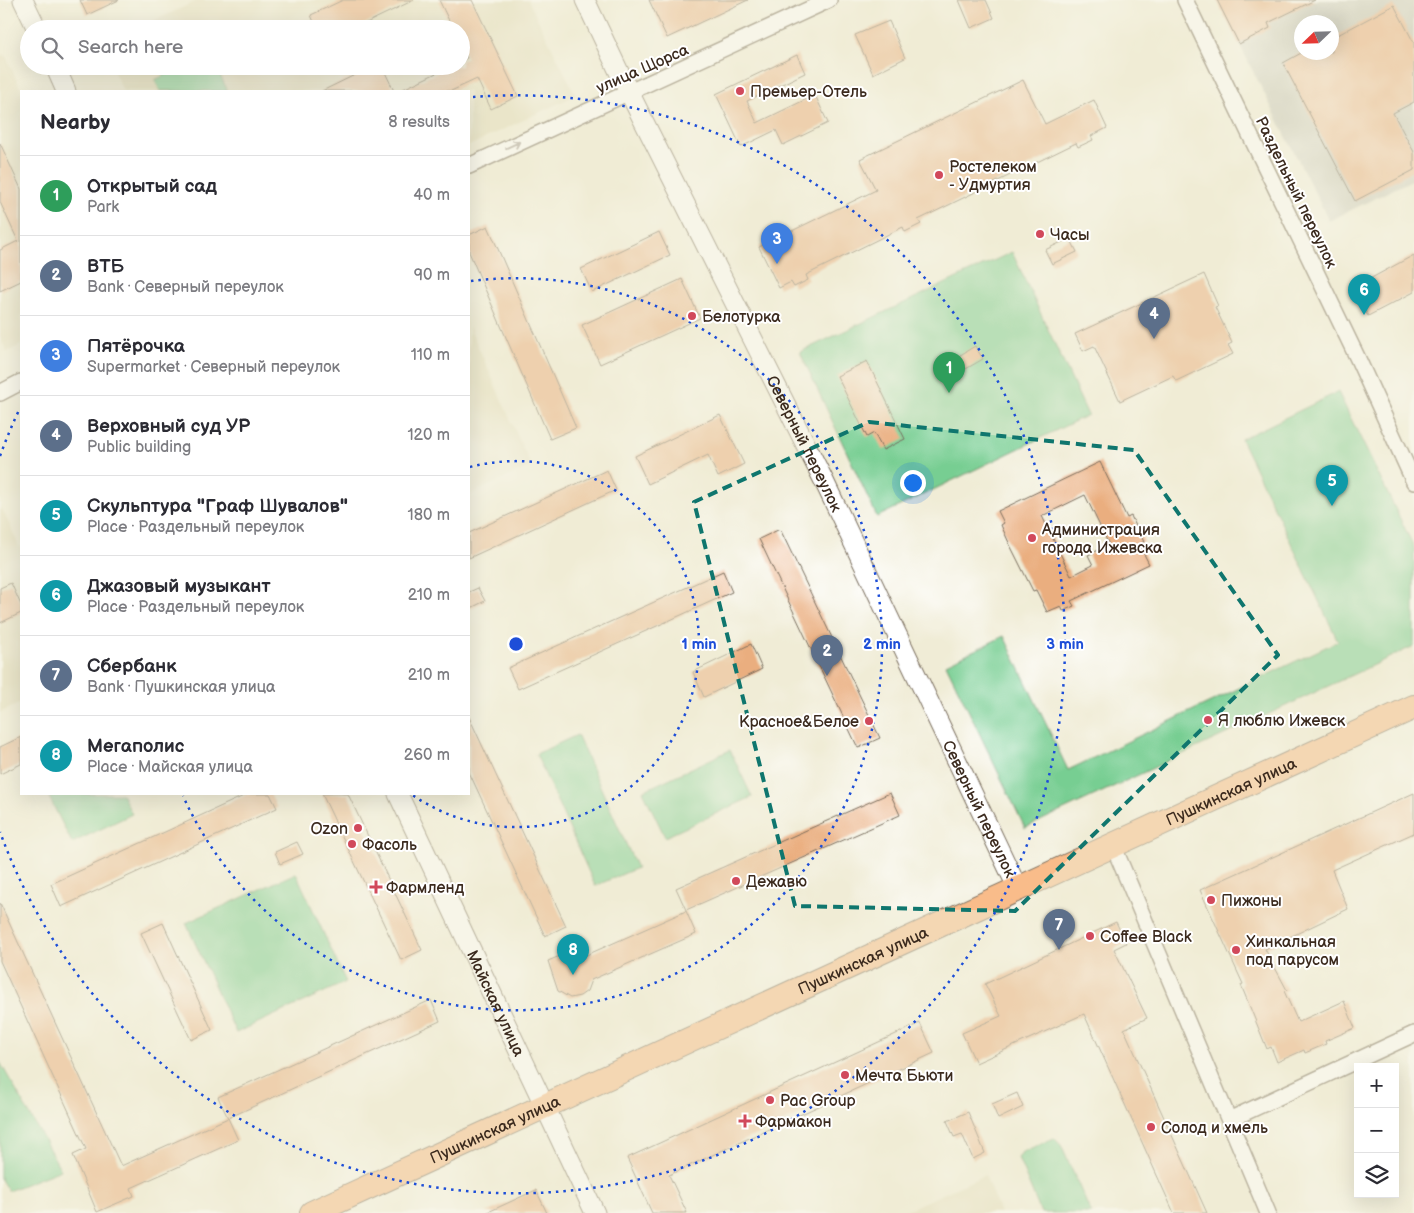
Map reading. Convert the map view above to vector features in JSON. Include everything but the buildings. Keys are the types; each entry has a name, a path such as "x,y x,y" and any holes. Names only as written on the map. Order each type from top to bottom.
{"main road":[{"name":"Пушкинская улица","path":"312,1213 1414,707"}],"street":[{"path":"23,0 33,20"},
{"name":"Северный переулок","path":"585,0 629,93 824,481 1018,890"},
{"name":"улица Щорса","path":"470,166 828,0"},
{"name":"Раздельный переулок","path":"1185,0 1358,359 1414,482"},
{"path":"58,75 66,90"},
{"path":"0,393 20,383"},
{"name":"Майская улица","path":"398,795 594,1213"},
{"path":"1113,845 1231,1119 1268,1213"},
{"path":"1231,1119 1414,1034"}],"highlighted area":[{"path":"869,422 1134,450 1278,655 1015,911 795,906 694,502"}],"shaded area":[{"path":"199,0 528,0 576,95 470,146 470,90 123,90 115,75 470,75 470,20 156,20"},
{"path":"1217,0 1414,0 1414,179 1329,221"},
{"path":"5,54 22,90 20,90 20,346 7,352 0,338 0,56"},
{"path":"470,328 531,466 470,495"},
{"path":"0,504 20,548 20,703 0,713"},
{"path":"985,1175 1000,1213 900,1213"}],"green space":[{"path":"165,75 220,75 227,90 160,90 155,80"},
{"path":"1012,252 1088,415 877,517 800,352"},
{"path":"1338,392 1414,547 1414,646 1025,828 946,664 1004,636 1068,770 1338,641 1241,439"},
{"path":"577,735 637,868 595,886 536,754"},
{"path":"730,750 752,797 665,837 643,791"},
{"path":"54,795 122,795 132,814 72,843 49,797"},
{"path":"296,873 346,982 236,1033 186,923"},
{"path":"0,1062 61,1170 8,1191 0,1178"},
{"path":"1054,1138 1061,1145 1091,1213 1041,1213 1018,1158 1022,1152"}],"place":[{"name":"Премьер-Отель","path":"740,91"},
{"name":"Ростелеком - Удмуртия","path":"939,175"},
{"name":"Часы","path":"1040,234"},
{"name":"Пятёрочка","path":"777,264"},
{"name":"Джазовый музыкант","path":"1364,315"},
{"name":"Белотурка","path":"692,316"},
{"name":"Верховный суд УР","path":"1154,339"},
{"name":"Открытый сад","path":"949,393"},
{"name":"Скульптура \"Граф Шувалов\"","path":"1332,506"},
{"name":"Администрация города Ижевска","path":"1032,538"},
{"name":"ВТБ","path":"827,676"},
{"name":"Я люблю Ижевск","path":"1208,720"},
{"name":"Красное&Белое","path":"869,721"},
{"name":"Ozon","path":"358,828"},
{"name":"Фасоль","path":"352,844"},
{"name":"Дежавю","path":"736,881"},
{"name":"Фармленд","path":"376,887"},
{"name":"Пижоны","path":"1211,900"},
{"name":"Coffee Black","path":"1090,936"},
{"name":"Сбербанк","path":"1059,950"},
{"name":"Хинкальная под парусом","path":"1236,950"},
{"name":"Мегаполис","path":"573,975"},
{"name":"Мечта Бьюти","path":"845,1075"},
{"name":"Pac Group","path":"770,1100"},
{"name":"Фармакон","path":"745,1121"},
{"name":"Солод и хмель","path":"1151,1127"}]}
